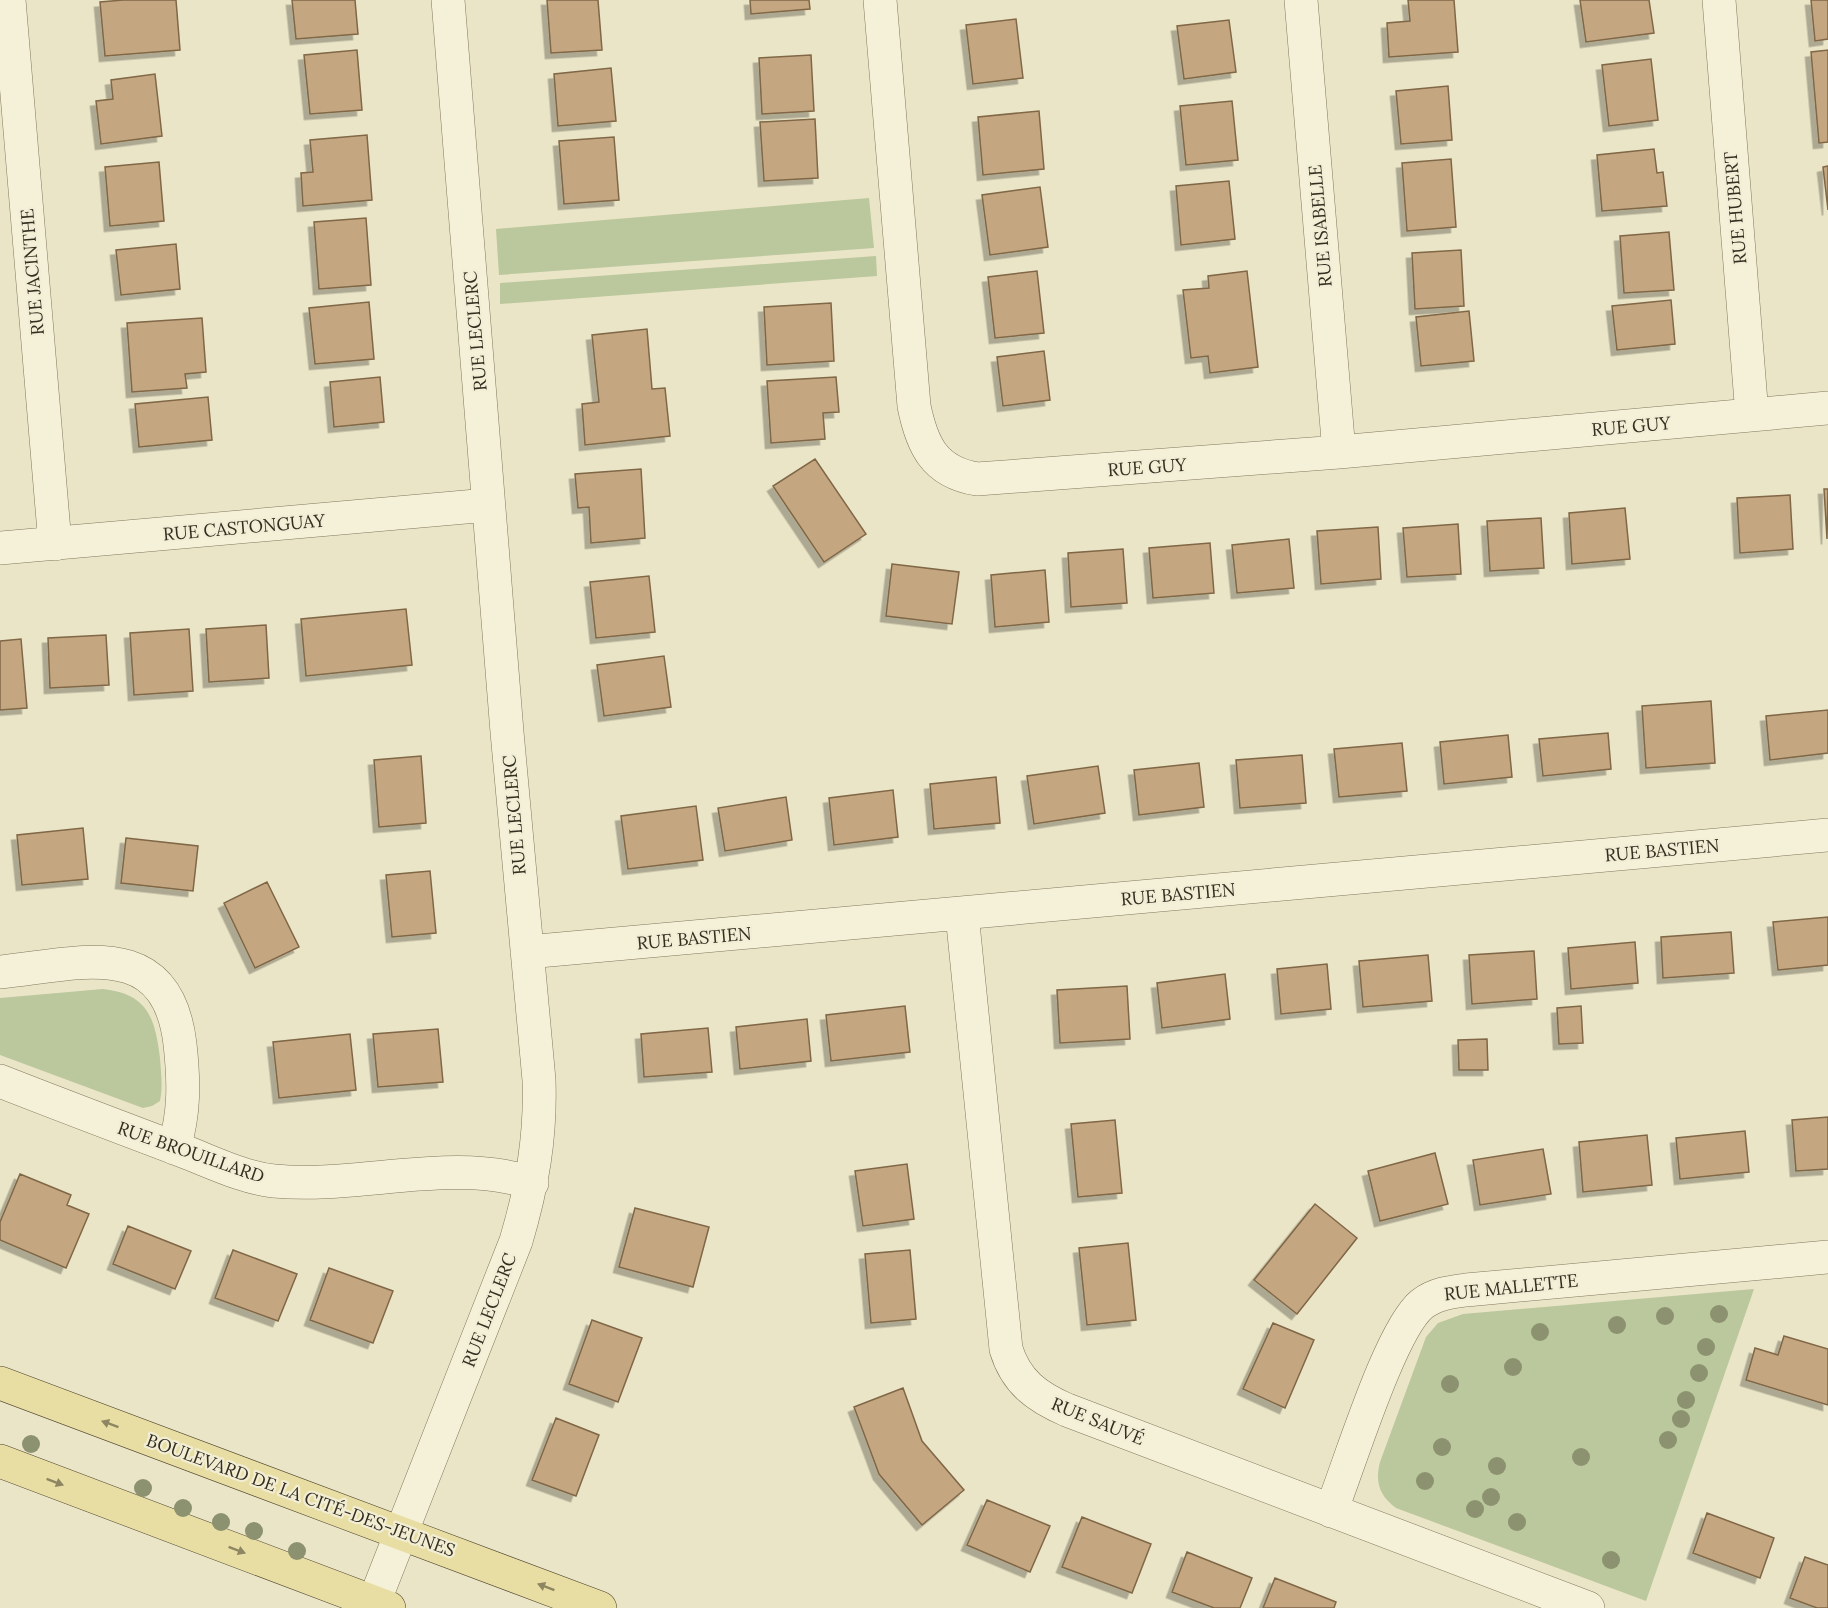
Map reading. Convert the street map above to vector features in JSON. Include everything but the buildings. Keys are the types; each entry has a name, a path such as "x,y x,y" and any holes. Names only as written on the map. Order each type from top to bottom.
{"main road":[{"name":"BOULEVARD DE LA CITÉ-DES-JEUNES","path":"0,1383 600,1608"},
{"path":"0,1461 382,1605"}],"street":[{"name":"RUE JACINTHE","path":"9,0 55,544"},
{"name":"RUE LECLERC","path":"382,1605 402,1532 516,1241 532,1183 540,1113 448,0"},
{"name":"RUE GUY","path":"880,0 914,406 925,442 944,469 958,476 976,479 1339,452 1828,408"},
{"name":"RUE ISABELLE","path":"1301,0 1339,452"},
{"name":"RUE HUBERT","path":"1719,0 1752,415"},
{"name":"RUE CASTONGUAY","path":"0,548 488,505"},
{"name":"RUE BASTIEN","path":"527,952 1828,835"},
{"name":"RUE SAUVÉ","path":"962,914 1006,1349 1018,1375 1038,1396 1059,1407 1588,1608"},
{"path":"0,972 100,962 137,968 151,978 173,1005 177,1018 185,1096 174,1148"},
{"name":"RUE BROUILLARD","path":"0,1081 174,1148 274,1181 329,1182 474,1174 503,1175 532,1183"},
{"name":"RUE MALLETTE","path":"1331,1511 1394,1347 1420,1305 1434,1296 1466,1290 1828,1257"}],"green space":[{"path":"869,198 874,248 499,275 496,229"},
{"path":"876,256 877,276 500,304 500,283"},
{"path":"103,989 130,996 139,1002 152,1020 158,1044 162,1085 160,1101 152,1106 143,1108 0,1055 0,998"},
{"path":"1754,1289 1646,1601 1396,1508 1382,1493 1378,1482 1380,1462 1426,1337 1438,1323 1463,1314"}]}
